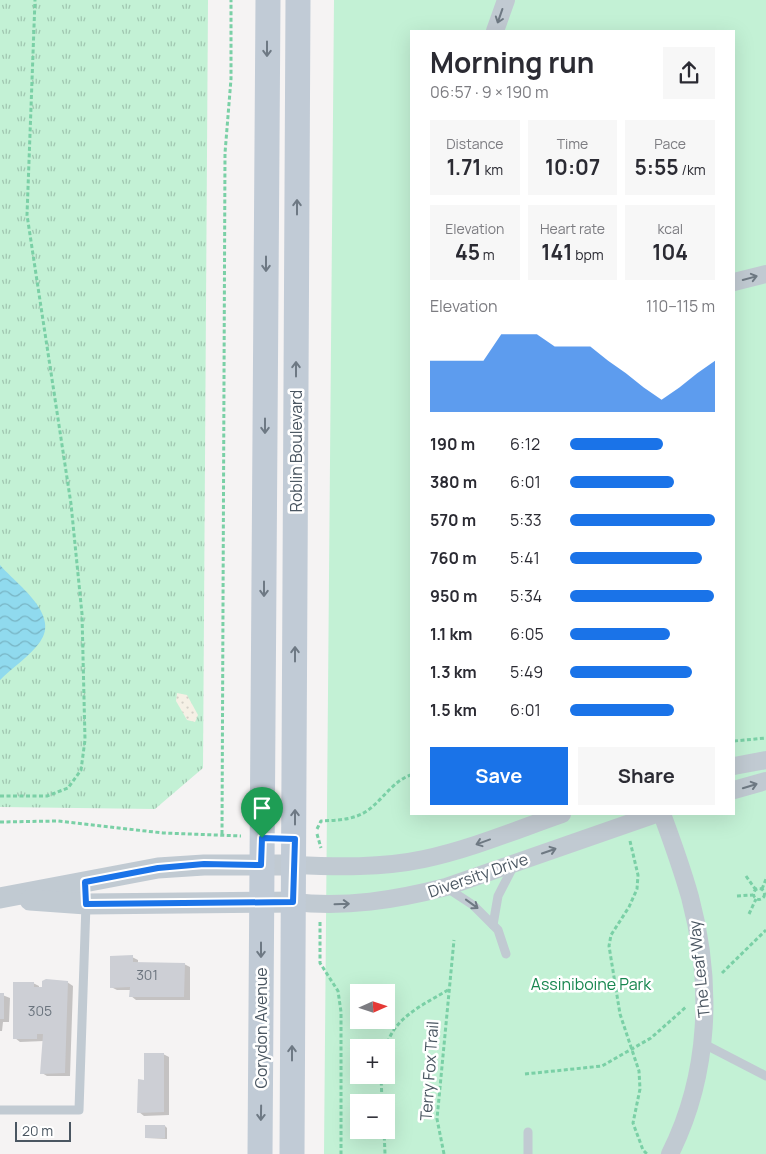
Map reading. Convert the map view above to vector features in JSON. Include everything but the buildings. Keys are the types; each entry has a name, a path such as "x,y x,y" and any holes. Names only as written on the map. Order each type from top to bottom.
{"main road":[{"name":"Roblin Boulevard","path":"261,902 268,0"},
{"name":"Roblin Boulevard","path":"293,902 295,839 298,0"},
{"name":"Corydon Avenue","path":"260,1154 261,902"},
{"name":"Corydon Avenue","path":"292,1154 293,902"}],"street":[{"path":"495,30 506,0"},
{"path":"735,282 766,274"},
{"path":"735,766 766,760"},
{"path":"735,790 766,781"},
{"name":"Diversity Drive","path":"294,865 388,864 422,860 451,853 559,815"},
{"name":"Diversity Drive","path":"293,902 320,905 366,903 398,899 446,888 653,815"},
{"name":"The Leaf Way","path":"662,815 695,920 704,990 704,1044 691,1098 670,1154"},
{"path":"86,893 158,868 204,864 294,865"},
{"path":"0,898 86,893 293,902"}],"lane":[{"path":"494,925 498,896 516,862"},
{"path":"446,888 473,905 494,925 498,930 506,954"},
{"path":"0,1110 79,1110 86,893"},
{"path":"704,1044 766,1076"},
{"path":"528,1132 528,1154"}],"path":[{"path":"0,796 47,796 68,788 81,770 85,740 82,614 71,504 27,215 36,0"},
{"path":"222,834 225,154 231,80 231,0"},
{"path":"735,742 766,738"},
{"path":"295,839 317,834 321,821 346,820 360,815 372,808 399,781 410,776"},
{"path":"0,822 58,821 163,833 222,834 262,838"},
{"path":"626,824 638,875 637,889 629,907 611,935 609,946 620,1014 639,1071 640,1089 633,1123 646,1154"},
{"path":"746,876 756,890"},
{"path":"762,889 766,879"},
{"path":"756,890 762,889"},
{"path":"762,889 765,894 762,899"},
{"path":"750,914 756,899 754,894 756,890"},
{"path":"737,896 754,894"},
{"path":"756,899 762,899 766,903"},
{"path":"525,1074 602,1066 633,1050 651,1038 766,930"},
{"name":"Terry Fox Trail","path":"444,1154 437,1119 454,940"},
{"path":"320,963 338,991 341,1012 341,1154"},
{"name":"Terry Fox Trail","path":"389,1039 410,1010 448,990"},
{"path":"384,1139 385,1154"}],"green space":[{"path":"0,0 208,0 203,768 155,809 0,807"},
{"name":"Assiniboine Park","path":"334,0 766,0 766,1154 324,1154"}],"sand":[{"path":"177,693 187,695 198,715 195,722 187,720 176,701"}],"water":[{"path":"0,565 25,590 41,610 45,621 45,631 36,647 0,680"}],"route":[{"path":"262,838 295,839 293,902 86,904 85,882 158,868 204,864 261,865 262,838"}]}
